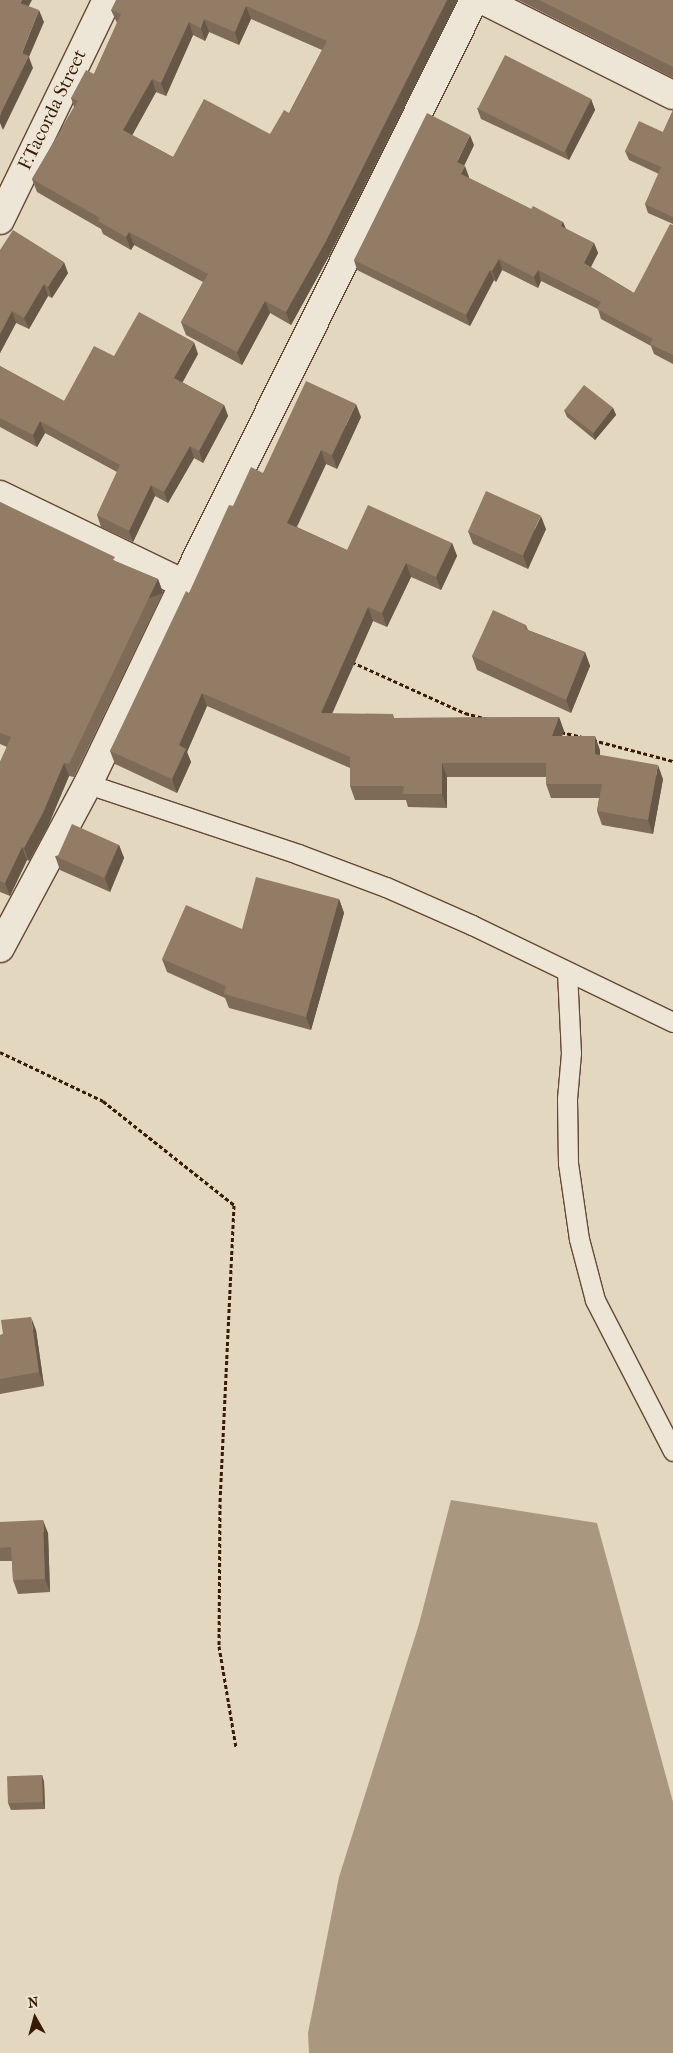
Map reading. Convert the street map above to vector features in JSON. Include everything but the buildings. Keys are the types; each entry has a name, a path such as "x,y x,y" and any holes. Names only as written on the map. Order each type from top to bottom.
{"street":[{"name":"F.Tacorda Street","path":"0,220 107,0"},
{"path":"0,948 88,784 184,584 474,0"},
{"path":"483,0 673,94"},
{"path":"0,495 184,584"}],"lane":[{"path":"88,784 298,854 386,887 673,1022"},
{"path":"567,972 571,1053 567,1099 568,1163 579,1239 595,1300 673,1451"}],"path":[{"path":"347,659 465,714 492,720"},
{"path":"556,731 673,761"},
{"path":"0,1052 102,1101 234,1205 220,1504 219,1646 236,1748"}],"shaded area":[{"path":"451,1500 597,1523 673,1802 673,2053 309,2053 308,2033 339,1877 419,1624"}]}
